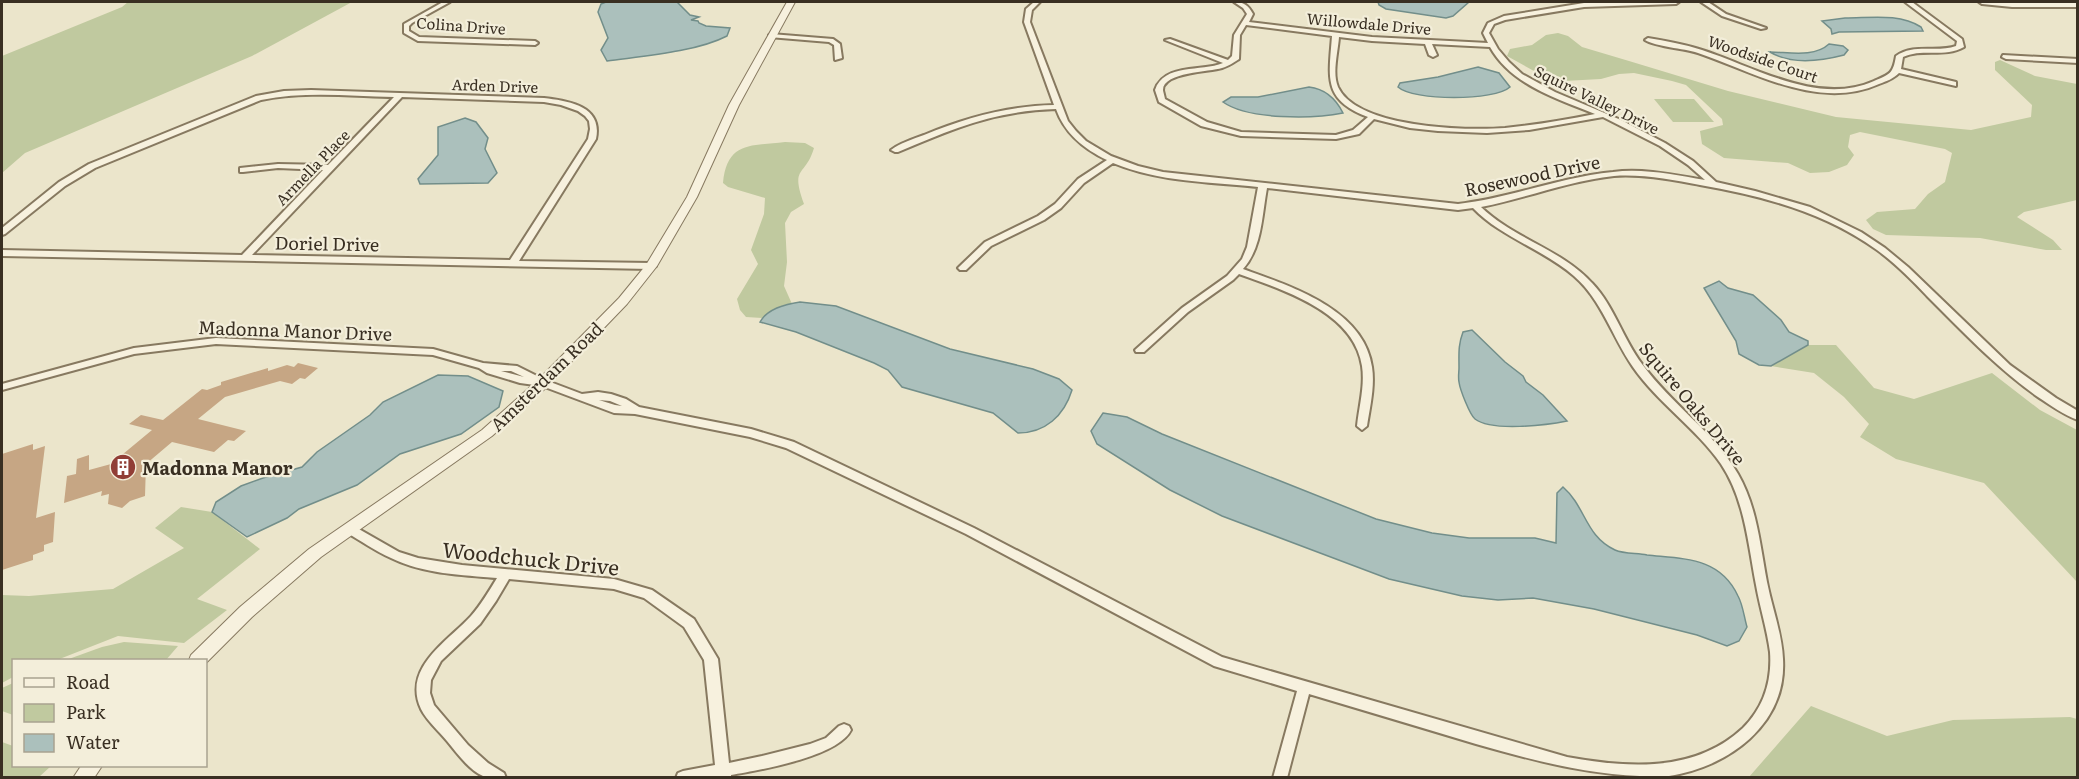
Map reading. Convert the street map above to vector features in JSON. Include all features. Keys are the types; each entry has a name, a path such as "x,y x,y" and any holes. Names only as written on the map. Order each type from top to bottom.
{"street":[{"name":"Colina Drive","path":"447,2 410,22 406,25 406,32 418,39 535,42"},
{"name":"Amsterdam Road","path":"198,659 281,581 315,553 487,433 543,383 623,301 651,266 692,197 734,105 791,2"},
{"name":"Rosewood Drive","path":"1037,2 1029,9 1027,22 1064,121 1075,134 1112,160 1150,172 1447,207 1476,206 1603,175 1634,173 1751,191 1795,204 1846,226 1869,240 1905,270 1994,359 2043,396 2078,416"},
{"path":"1237,2 1249,10 1250,14 1237,35 1236,57 1221,66 1174,75 1163,82 1160,98 1167,105 1204,124 1241,134 1336,137 1356,132 1372,117"},
{"path":"1491,45 1487,29 1491,23 1504,18 1584,5 1676,2"},
{"path":"1704,2 1725,15 1763,28"},
{"name":"Woodside Court","path":"1648,40 1700,51 1796,86 1818,91 1845,92 1887,80 1897,70 1900,56 1906,53 1947,51 1960,47 1960,40 1908,2"},
{"path":"1982,2 2078,5"},
{"name":"Willowdale Drive","path":"1244,23 1336,35 1491,45"},
{"path":"1336,35 1334,86 1348,103 1372,117 1405,125 1488,130 1604,115"},
{"path":"771,36 831,40 839,47 838,58"},
{"path":"1168,39 1229,63"},
{"path":"1428,42 1433,55"},
{"name":"Squire Valley Drive","path":"1491,45 1502,61 1522,77 1604,115 1695,165 1713,184"},
{"path":"2006,57 2078,61"},
{"path":"1897,70 1953,84"},
{"name":"Arden Drive","path":"2,232 62,184 92,165 259,98 284,93 400,95 555,101 577,107 591,116 595,127 592,139 513,263"},
{"name":"Armella Place","path":"244,258 400,95"},
{"path":"895,150 972,117 1012,109 1059,108"},
{"path":"963,268 988,244 1050,212 1086,177 1112,160"},
{"path":"1675,178 1695,165"},
{"path":"243,170 278,166 329,168"},
{"path":"1140,350 1185,310 1238,270 1252,247 1263,185"},
{"name":"Squire Oaks Drive","path":"1304,688 1567,764 1609,772 1671,771 1711,759 1726,751 1749,733 1765,713 1774,691 1777,662 1747,508 1734,476 1714,449 1636,364 1609,313 1588,284 1565,263 1487,217 1476,206"},
{"name":"Doriel Drive","path":"2,253 651,266"},
{"path":"1238,270 1313,300 1349,329 1366,362 1367,389 1362,426"},
{"name":"Madonna Manor Drive","path":"2,387 134,351 198,342 434,352 524,381 543,383 595,404 614,409 635,410 750,433 790,445 970,531 1193,650 1220,662 1304,688"},
{"name":"Woodchuck Drive","path":"350,529 395,555 417,563 631,588 648,594 689,623 711,659 724,774"},
{"path":"499,777 471,760 427,707 424,693 426,675 435,658 475,619 495,594 505,574"},
{"path":"1280,777 1304,688"},
{"path":"683,777 724,774 810,750 831,742 844,730"}],"green space":[{"path":"128,2 352,2 252,56 25,153 2,173 2,56 122,7"},
{"path":"1558,33 1568,36 1582,47 1728,91 1836,117 1971,130 2031,117 2032,105 1995,70 1995,62 2000,60 2035,76 2077,84 2077,200 2024,212 2017,217 2053,240 2062,250 2046,250 1980,238 1886,235 1873,229 1866,220 1877,212 1915,209 1928,194 1945,182 1952,153 1945,149 1860,132 1850,135 1848,147 1854,155 1847,165 1829,172 1810,173 1788,163 1724,158 1702,144 1700,131 1723,125 1722,119 1686,85 1634,73 1601,79 1564,81 1543,76 1507,56 1510,49 1532,45 1546,35"},
{"path":"1654,99 1694,99 1714,122 1673,122"},
{"path":"785,142 805,143 814,148 799,177 798,183 804,204 791,212 785,223 787,262 784,286 792,304 784,305 762,318 746,317 740,310 737,299 758,264 751,250 764,214 765,198 728,187 723,183 725,169 735,153 743,148"},
{"path":"1808,345 1836,345 1874,388 1914,399 1992,373 2040,410 2077,430 2077,582 1984,483 1896,459 1860,437 1869,424 1844,397 1814,373 1771,366"},
{"path":"181,507 212,512 260,549 197,599 227,610 184,643 118,636 60,659 12,659 12,678 2,683 2,595 29,596 113,589 184,548 155,528"},
{"path":"124,642 178,646 167,659 69,659"},
{"path":"12,683 12,715 2,711 2,688"},
{"path":"1811,706 1887,736 1953,720 2070,717 2077,719 2077,777 1749,777"},
{"path":"2,742 12,746 12,767 50,767 39,777 2,777"}],"water":[{"path":"606,2 677,2 690,15 699,17 691,20 706,26 730,28 727,36 700,46 669,53 607,61 601,50 608,38 598,12 601,4"},
{"path":"1378,2 1469,2 1453,16 1446,18 1386,9"},
{"path":"1845,18 1894,18 1921,27 1923,31 1832,34 1831,29 1822,21"},
{"path":"1829,44 1843,46 1848,50 1844,55 1806,61 1787,59 1770,52 1808,53"},
{"path":"1478,67 1499,73 1510,87 1488,95 1454,98 1420,95 1398,87 1400,83"},
{"path":"1309,87 1330,96 1343,113 1298,117 1264,115 1234,108 1223,102 1231,97 1258,97"},
{"path":"465,118 476,122 488,138 485,149 497,173 488,183 420,184 418,179 438,155 438,127"},
{"path":"1719,281 1728,288 1753,295 1781,320 1789,332 1808,341 1808,345 1771,366 1759,365 1739,354 1736,341 1704,288"},
{"path":"800,302 836,306 950,349 1033,369 1059,379 1072,390 1064,408 1052,421 1037,430 1018,433 993,413 902,387 888,370 874,363 796,332 760,322 772,310"},
{"path":"1472,330 1523,376 1526,382 1543,395 1567,421 1534,426 1506,426 1483,423 1475,419 1466,402 1459,378 1461,337 1463,332"},
{"path":"438,375 468,376 503,391 499,407 461,434 400,454 357,485 299,509 287,518 247,537 212,512 216,502 241,486 302,467 317,452 370,415 383,402"},
{"path":"1103,413 1127,417 1162,434 1376,519 1432,533 1469,538 1535,538 1556,543 1557,493 1563,487 1577,503 1597,537 1615,550 1687,559 1700,562 1721,574 1730,583 1740,600 1747,627 1739,641 1727,646 1697,635 1594,609 1533,598 1498,600 1462,596 1389,579 1222,516 1170,490 1097,444 1091,431"}],"building":[{"name":"Madonna Manor","path":"298,363 318,368 305,379 300,378 292,384 280,381 225,397 198,419 246,431 234,441 228,440 214,452 172,442 146,464 145,496 130,501 122,508 108,504 109,494 101,496 102,491 64,503 67,476 76,474 77,459 89,455 89,470 111,464 152,430 129,424 141,415 163,420 202,389 207,390 221,385 221,382 268,368 268,371 287,365 294,367"},
{"path":"33,444 33,450 45,446 36,518 55,512 53,542 44,545 44,551 33,555 33,560 2,570 2,454"}],"place":[{"name":"Madonna Manor","path":"123,467"}]}
